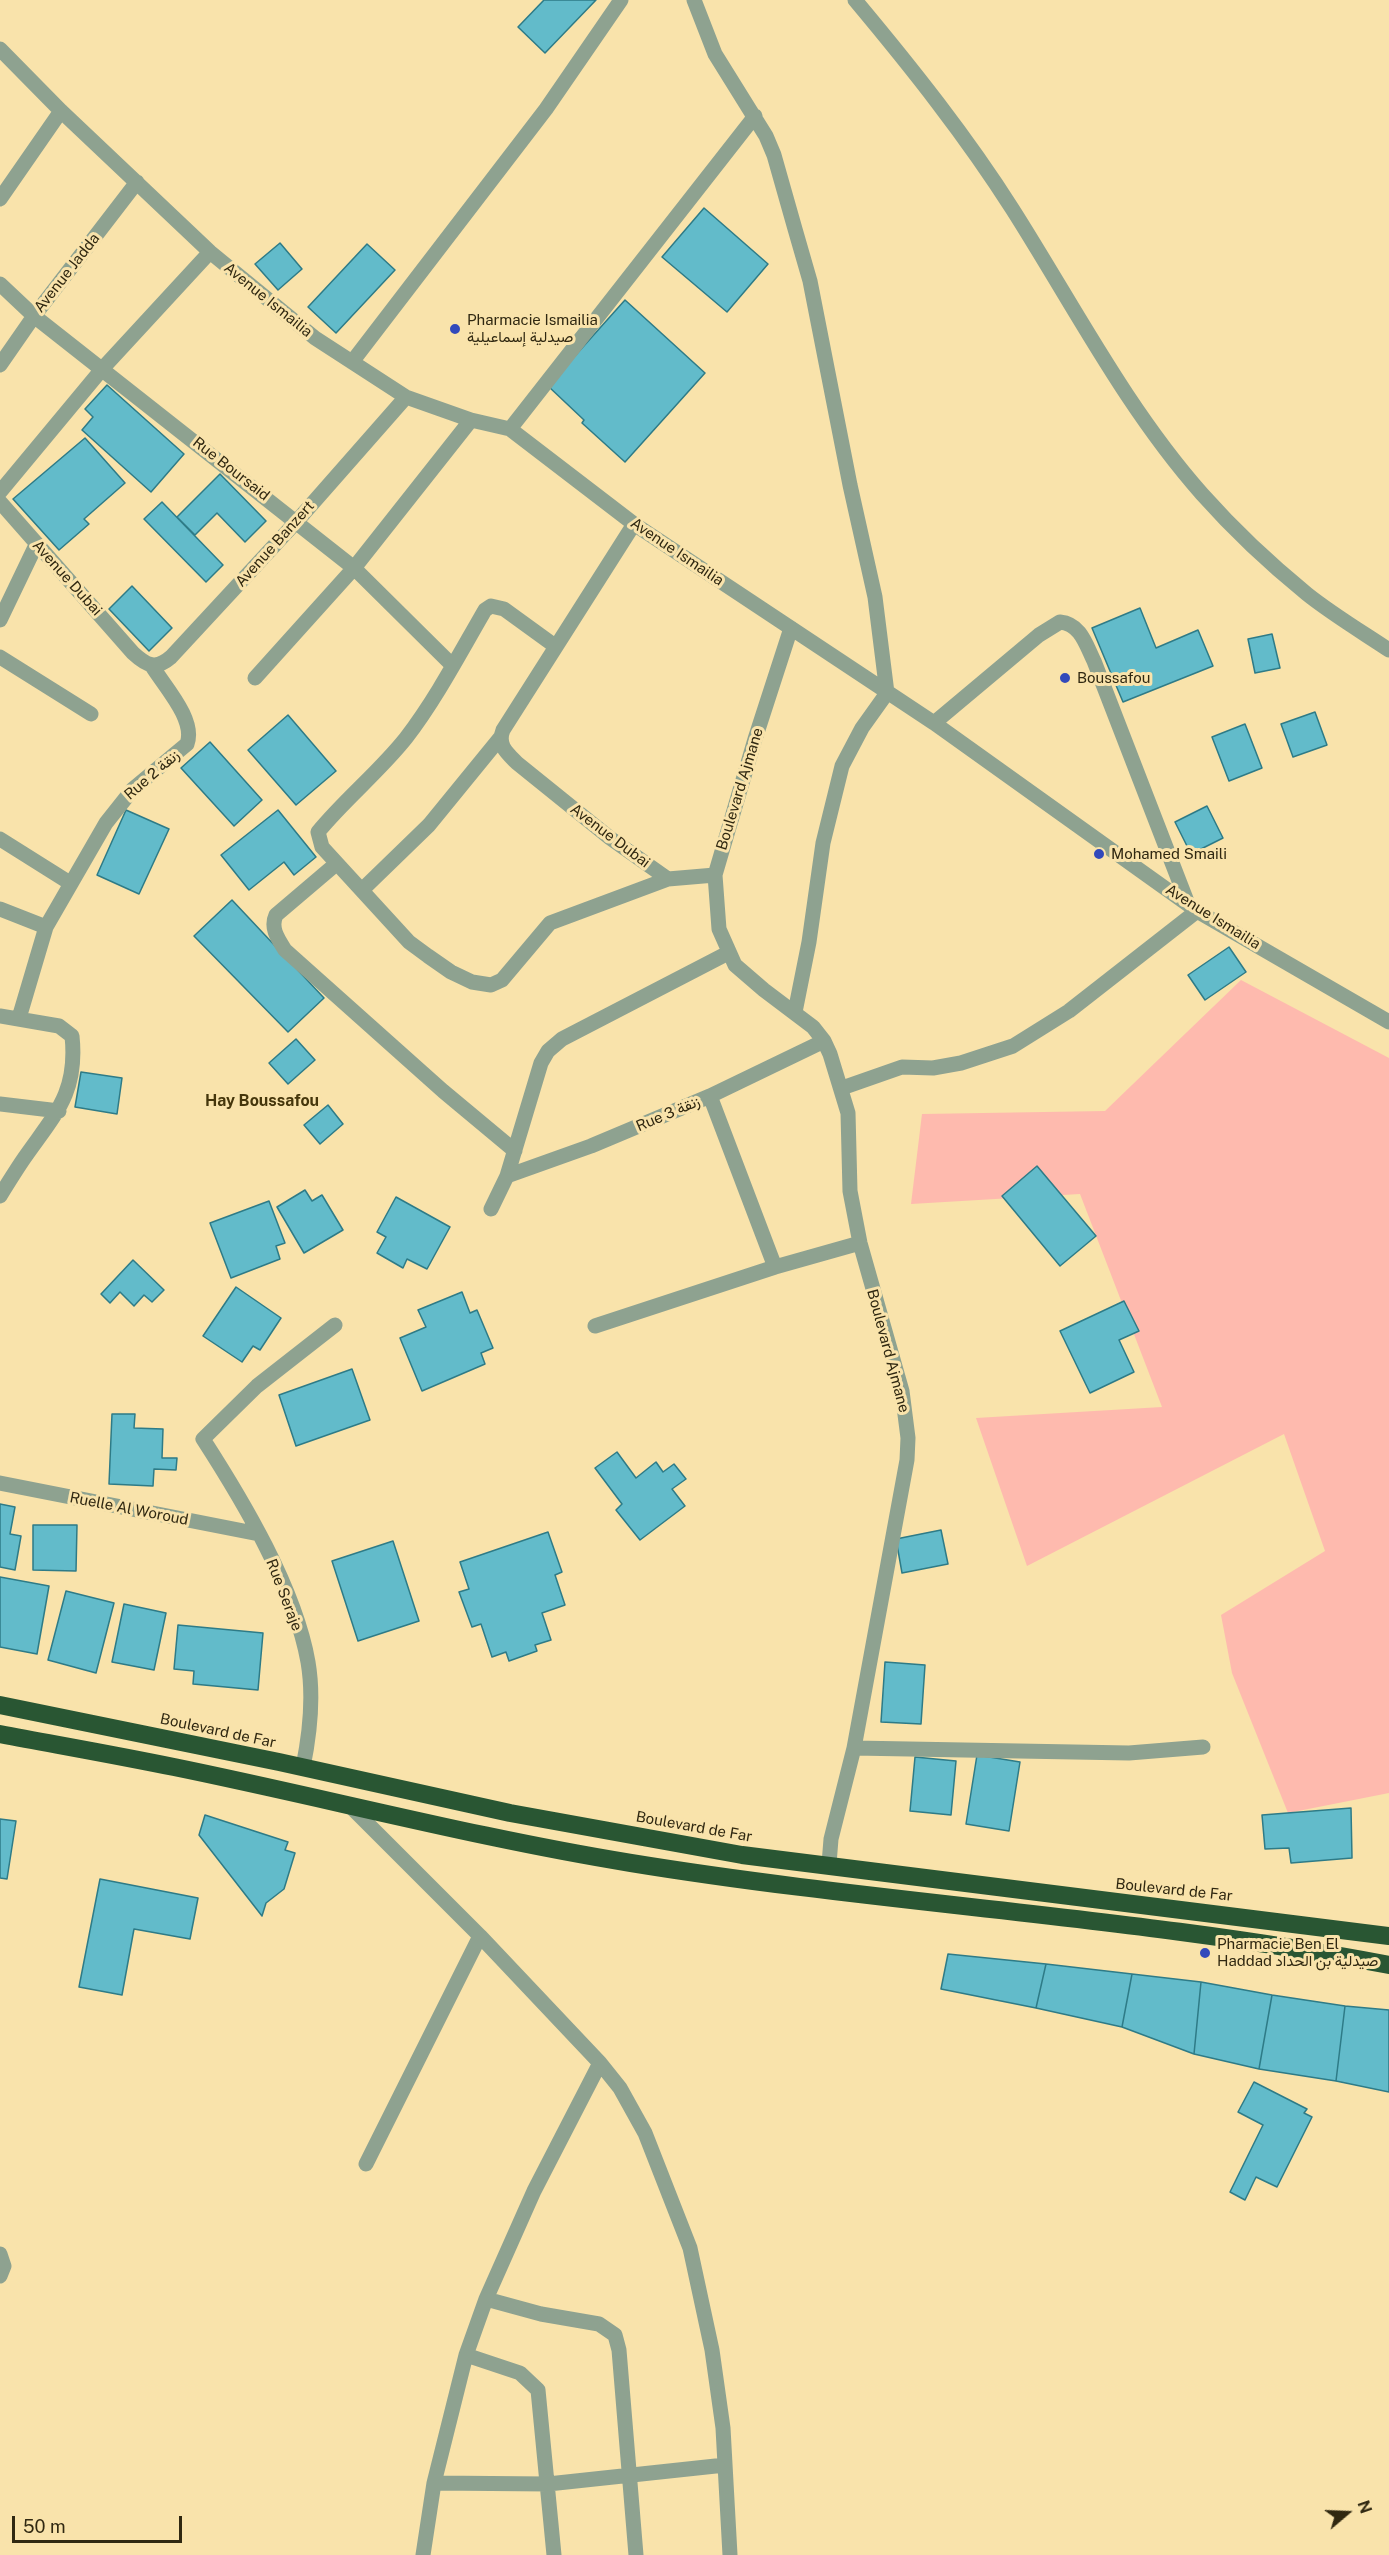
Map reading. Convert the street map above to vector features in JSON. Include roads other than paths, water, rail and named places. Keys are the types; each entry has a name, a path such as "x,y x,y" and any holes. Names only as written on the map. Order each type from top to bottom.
{"highway":[{"name":"Boulevard de Far","path":"0,1705 303,1767 510,1813 742,1855 829,1864 863,1871 1204,1911 1389,1936"},
{"path":"0,1734 176,1767 352,1808 630,1863 856,1896 1200,1935 1389,1965"}],"street":[{"path":"352,362 546,109 621,0"},
{"path":"694,0 715,54 733,86 755,116 774,155 810,281 850,485 875,597 888,693 862,728 842,766 824,843 809,942 795,1012"},
{"path":"855,0 949,116 1012,209 1130,403 1200,492 1244,539 1308,594 1389,650"},
{"name":"Avenue Ismailia","path":"0,50 210,252 315,338 406,397 471,420 510,429 634,524 934,723 1192,907 1389,1022"},
{"path":"0,199 61,111"},
{"path":"510,429 755,116"},
{"name":"Avenue Jadda","path":"0,365 34,316 137,182"},
{"path":"0,492 103,368 210,252"},
{"name":"Rue Boursaid","path":"0,284 34,316 297,520 354,568 452,665"},
{"name":"Avenue Banzert","path":"152,666 158,666 171,657 406,397"},
{"path":"255,678 354,568 471,420"},
{"name":"Avenue Dubai","path":"0,502 133,653 152,666"},
{"path":"362,890 429,825 500,738 555,646 604,575 634,524"},
{"path":"0,620 36,545"},
{"path":"555,646 504,609 491,606 485,610 424,713 405,739 318,832 322,847 409,942 452,972 472,982 491,985 502,980 550,923 668,879 715,875"},
{"path":"842,1088 902,1067 933,1068 961,1063 1013,1046 1062,1016 1192,907 1094,661 1074,626 1059,622 1039,635 934,723"},
{"name":"Boulevard Ajmane","path":"791,628 715,875 718,928 728,953 742,972 813,1027 824,1041 842,1088 848,1113 850,1191 860,1243 902,1391 909,1438 907,1460 854,1748 831,1839 829,1864"},
{"path":"0,657 91,714"},
{"name":"Rue 2 زنقة","path":"19,1018 45,927 70,883 122,801 133,789 188,744 190,737 188,721 152,666"},
{"name":"Avenue Dubai","path":"500,738 505,750 517,763 610,838 668,879"},
{"path":"0,839 70,883"},
{"path":"336,864 276,915 273,926 278,939 285,950 435,1084 515,1151"},
{"path":"0,909 45,927"},
{"path":"491,1209 507,1176 541,1063 554,1045 728,953"},
{"path":"0,1016 50,1023 67,1030 72,1036 74,1052 72,1076 59,1111 0,1196"},
{"name":"Rue 3 زنقة","path":"507,1176 591,1146 710,1096 824,1041"},
{"path":"710,1096 775,1267"},
{"path":"0,1104 59,1111"},
{"path":"595,1326 775,1267 860,1243"},
{"name":"Rue Seraje","path":"303,1767 310,1708 308,1662 290,1603 259,1534 202,1438 257,1386 334,1325"},
{"name":"Ruelle Al Woroud","path":"0,1483 259,1534"},
{"path":"854,1748 1129,1754 1203,1747"},
{"path":"352,1808 480,1936 600,2063 620,2088 645,2133 690,2248 712,2350 723,2428 730,2555"},
{"path":"366,2164 480,1936"},
{"path":"423,2555 434,2483 466,2355 486,2299 534,2191 600,2063"},
{"path":"0,2254 3,2266 0,2276"},
{"path":"486,2299 541,2314 598,2325 613,2332 619,2350 636,2555"},
{"path":"466,2355 520,2373 536,2386 540,2396 554,2555"},
{"path":"434,2483 548,2484 725,2465"}],"place":[{"name":"Pharmacie Ismailia صيدلية إسماعيلية","path":"455,329"},
{"name":"Boussafou","path":"1065,678"},
{"name":"Mohamed Smaili","path":"1099,854"},
{"name":"Pharmacie Ben El Haddad صيدلية بن الحداد","path":"1205,1953"}],"district":[{"name":"Hay Boussafou","path":"262,1101"}]}
